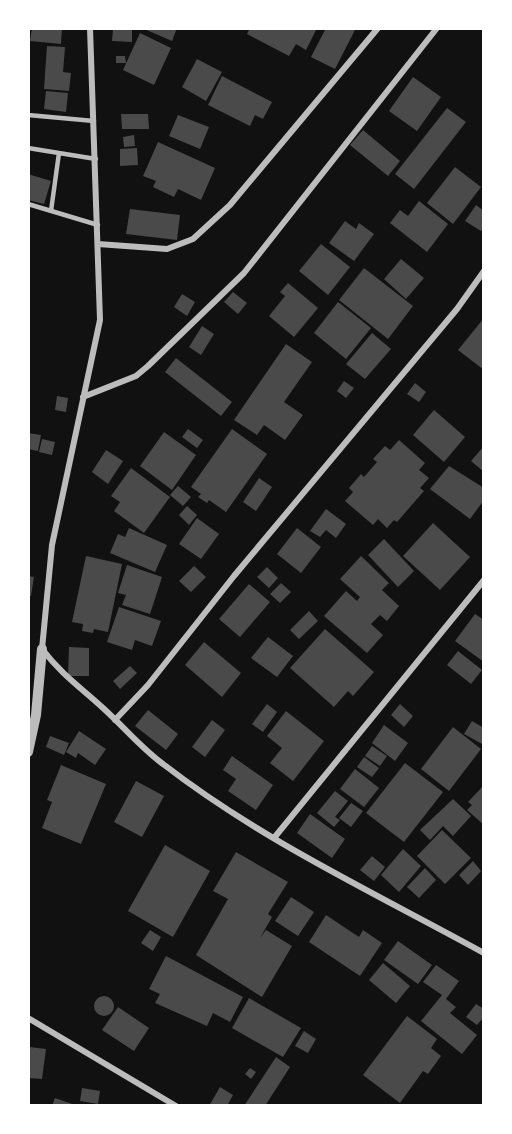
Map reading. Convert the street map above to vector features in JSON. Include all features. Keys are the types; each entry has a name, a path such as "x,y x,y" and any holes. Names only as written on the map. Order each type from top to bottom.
{"street":[{"path":"28,752 36,715 52,545 100,320 90,28"},
{"path":"98,244 167,249 193,239 230,205 378,28"},
{"path":"83,397 136,376 244,273 437,28"},
{"path":"115,720 148,685 234,576 457,309 483,271"},
{"path":"274,838 483,580"},
{"path":"42,649 69,681 161,763 208,796 274,838 483,952"},
{"path":"28,1018 176,1106"}],"lane":[{"path":"28,115 94,121"},
{"path":"28,148 96,159"},
{"path":"51,211 59,153"},
{"path":"28,204 98,225"}],"building":[{"path":"32,28 62,28 61,44 30,41"},
{"path":"142,28 177,28 172,41"},
{"path":"250,28 317,28 306,50 296,44 289,56 247,34"},
{"path":"326,28 355,30 335,69 311,57"},
{"path":"113,29 132,30 132,42 112,41"},
{"path":"140,33 171,48 154,85 123,70"},
{"path":"47,46 65,47 63,72 71,73 69,91 44,89"},
{"path":"116,56 125,56 126,63 116,63"},
{"path":"197,59 222,72 206,101 182,87"},
{"path":"222,76 272,102 263,119 255,115 250,126 208,105"},
{"path":"413,77 441,97 417,131 389,111"},
{"path":"46,91 68,93 66,112 44,109"},
{"path":"447,108 466,122 414,189 395,174"},
{"path":"121,114 148,114 149,129 122,129"},
{"path":"178,115 209,127 200,149 169,136"},
{"path":"363,130 400,161 388,176 350,145"},
{"path":"134,135 135,146 124,147 123,137"},
{"path":"158,142 215,168 201,200 178,189 174,197 153,187 156,181 143,176"},
{"path":"137,148 138,165 120,166 120,149"},
{"path":"455,167 481,187 453,224 427,203"},
{"path":"28,174 51,181 44,204 28,200"},
{"path":"419,201 448,224 427,252 390,223 400,210 408,216"},
{"path":"476,205 484,211 484,228 481,231 465,221"},
{"path":"130,209 180,215 177,240 126,234"},
{"path":"345,221 356,229 359,223 374,234 354,261 329,243"},
{"path":"321,244 350,267 328,295 299,271"},
{"path":"401,259 424,278 406,299 384,279"},
{"path":"364,268 413,306 388,339 339,300"},
{"path":"288,283 318,308 294,337 269,316 285,296 280,292"},
{"path":"233,292 247,303 238,314 224,302"},
{"path":"182,294 195,302 187,316 174,307"},
{"path":"338,302 371,328 346,359 314,333"},
{"path":"484,318 484,370 458,350"},
{"path":"202,326 214,334 201,355 189,347"},
{"path":"372,333 391,349 365,379 346,364"},
{"path":"286,344 312,362 284,402 303,415 285,440 264,425 257,435 234,420"},
{"path":"176,358 232,402 221,416 165,372"},
{"path":"344,381 354,388 346,398 337,391"},
{"path":"415,383 426,392 419,402 407,394"},
{"path":"57,396 68,398 66,412 55,410"},
{"path":"434,410 465,437 444,462 413,435"},
{"path":"188,429 203,440 197,448 182,437"},
{"path":"232,429 267,454 226,512 209,500 207,503 198,497 201,494 191,487"},
{"path":"164,432 196,455 172,490 140,466"},
{"path":"28,433 41,435 38,451 28,449"},
{"path":"42,439 55,442 52,455 39,452"},
{"path":"399,440 425,463 419,470 429,478 420,488 424,491 397,522 394,520 387,528 378,519 373,525 345,501 353,492 349,488 361,474 364,477 377,462 373,459 385,446 390,450"},
{"path":"484,446 484,472 471,461"},
{"path":"106,450 123,461 108,484 92,472"},
{"path":"449,466 484,488 484,500 470,519 430,489"},
{"path":"131,468 170,497 144,533 114,511 120,502 111,496"},
{"path":"259,478 272,487 256,511 243,502"},
{"path":"178,486 191,497 183,506 170,495"},
{"path":"187,506 197,515 189,525 179,515"},
{"path":"326,509 346,524 336,538 326,530 320,537 310,531"},
{"path":"197,518 219,534 201,559 179,544"},
{"path":"433,523 470,557 440,590 403,556"},
{"path":"129,528 167,545 155,572 110,553 118,534 125,537"},
{"path":"297,528 321,547 301,573 277,554"},
{"path":"384,539 414,571 398,587 368,555"},
{"path":"86,556 122,564 108,632 94,629 93,633 82,631 83,624 72,622"},
{"path":"361,556 389,583 382,590 399,606 387,621 380,615 371,624 383,635 367,653 324,616 346,591 357,601 360,597 340,579"},
{"path":"127,565 162,577 150,614 122,605 126,595 118,593"},
{"path":"194,566 206,577 191,592 179,581"},
{"path":"267,567 278,578 269,588 257,577"},
{"path":"28,576 34,577 31,596 28,596"},
{"path":"281,583 291,592 280,603 270,594"},
{"path":"249,584 270,602 240,637 219,619"},
{"path":"119,607 161,621 152,646 135,640 132,650 107,642"},
{"path":"309,611 318,621 299,639 290,630"},
{"path":"475,614 484,620 484,662 455,641"},
{"path":"325,629 374,672 353,696 348,691 334,707 290,668"},
{"path":"268,637 293,656 277,677 251,658"},
{"path":"204,642 241,673 222,697 185,665"},
{"path":"69,647 89,648 89,676 68,676"},
{"path":"458,651 482,670 471,684 447,665"},
{"path":"130,666 137,673 120,689 113,681"},
{"path":"267,704 277,712 263,732 252,724"},
{"path":"400,704 413,716 404,727 391,715"},
{"path":"148,710 178,734 166,750 135,726"},
{"path":"286,711 324,741 293,781 270,763 282,748 267,736"},
{"path":"212,720 225,730 205,757 192,747"},
{"path":"472,721 484,728 484,745 464,734"},
{"path":"384,725 408,743 395,761 372,743"},
{"path":"453,727 481,749 449,791 421,769"},
{"path":"79,731 106,749 95,765 78,753 76,758 66,752"},
{"path":"50,736 69,743 64,755 46,747"},
{"path":"372,746 387,756 380,766 365,756"},
{"path":"232,756 273,785 256,810 228,791 236,779 223,770"},
{"path":"364,757 379,768 372,777 357,767"},
{"path":"405,763 443,792 404,842 366,813"},
{"path":"61,765 106,784 81,844 42,828 52,802 47,800"},
{"path":"355,769 379,788 364,807 340,789"},
{"path":"136,781 164,796 142,837 114,822"},
{"path":"484,785 484,825 467,810 472,805 468,802"},
{"path":"335,791 348,801 335,817 340,820 334,827 317,813"},
{"path":"453,799 471,816 453,836 443,826 430,840 420,830"},
{"path":"351,803 363,811 351,827 339,818"},
{"path":"310,814 345,839 332,858 297,833"},
{"path":"442,830 471,858 445,884 417,856"},
{"path":"165,845 210,871 173,937 128,911"},
{"path":"403,849 421,866 399,892 381,875"},
{"path":"236,852 288,882 268,914 272,917 260,938 266,930 292,946 262,997 196,955 228,899 213,891"},
{"path":"372,856 385,867 374,881 360,870"},
{"path":"473,861 481,871 468,885 459,875"},
{"path":"425,868 436,880 419,898 407,887"},
{"path":"291,897 314,912 298,936 275,921"},
{"path":"326,915 359,937 363,930 382,943 360,976 309,942"},
{"path":"150,930 161,937 153,951 141,943"},
{"path":"398,941 432,965 418,984 384,960"},
{"path":"166,956 243,997 230,1022 213,1013 207,1026 155,1003 160,994 149,989"},
{"path":"383,963 410,986 396,1003 369,980"},
{"path":"436,965 459,981 446,999 456,1007 450,1013 477,1035 462,1054 421,1021 442,995 423,982"},
{"path":"100,996 108,996 114,1002 114,1010 108,1016 100,1016 94,1010 94,1002"},
{"path":"249,998 301,1028 283,1057 232,1028"},
{"path":"476,1004 484,1009 484,1017 477,1025 466,1017"},
{"path":"118,1007 149,1028 134,1051 102,1030"},
{"path":"407,1016 437,1039 431,1048 441,1056 428,1074 423,1071 400,1103 363,1075"},
{"path":"304,1031 316,1039 308,1053 295,1046"},
{"path":"30,1047 46,1049 42,1079 28,1078"},
{"path":"276,1057 290,1067 265,1106 244,1106"},
{"path":"250,1068 256,1072 251,1079 245,1074"},
{"path":"220,1087 233,1095 227,1106 209,1106"},
{"path":"82,1088 100,1091 98,1104 80,1101"},
{"path":"55,1098 75,1105 75,1106 52,1106"}]}
